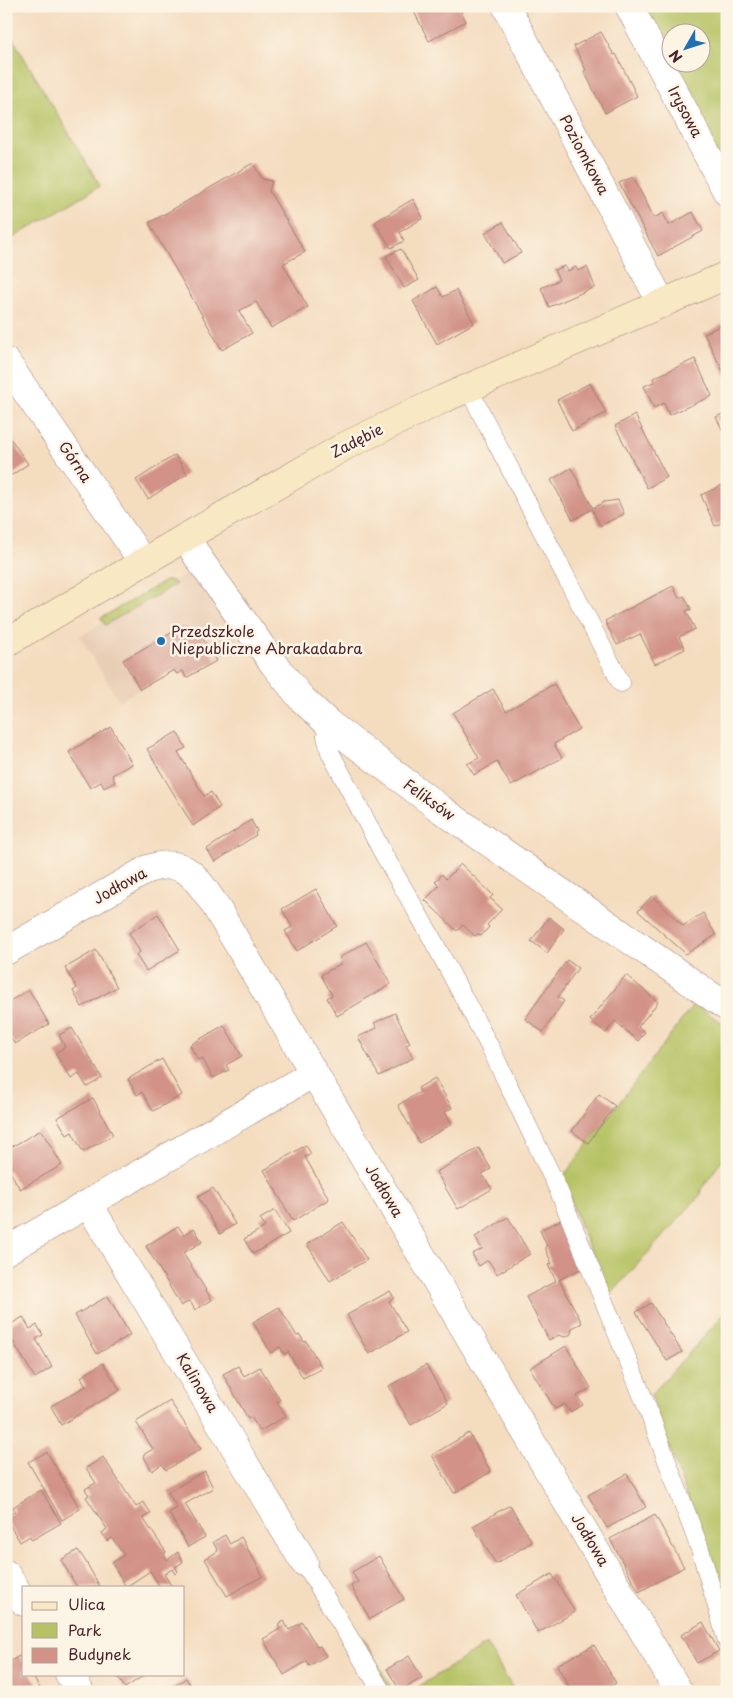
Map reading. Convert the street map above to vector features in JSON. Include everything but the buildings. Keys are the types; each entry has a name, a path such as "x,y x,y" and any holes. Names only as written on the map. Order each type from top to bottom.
{"street":[{"name":"Poziomkowa","path":"506,6 662,304"},
{"name":"Irysowa","path":"629,6 727,192"},
{"name":"Zadębie","path":"6,643 347,445 468,388 727,275"},
{"name":"Górna","path":"6,362 143,562"},
{"name":"Feliksów","path":"186,537 199,559 273,663 302,699 329,724 442,810 727,1007"},
{"name":"Jodłowa","path":"6,951 148,869 161,865 179,866 190,872 213,902 679,1692"},
{"path":"6,1251 314,1074"},
{"name":"Kalinowa","path":"89,1205 304,1562"},
{"path":"6,1574 22,1599"},
{"path":"70,1676 80,1692"}],"lane":[{"path":"468,388 621,683"},
{"path":"329,724 326,736 330,752 388,864 428,931 483,1032 558,1189 652,1420 700,1548 727,1641"},
{"path":"304,1562 382,1692"}],"shaded area":[{"name":"Przedszkole Niepubliczne Abrakadabra","path":"189,572 243,645 186,678 183,671 177,674 174,670 119,701 80,636"}],"green space":[{"path":"639,6 727,6 727,173 674,72 710,72 710,22 660,22 660,46"},
{"path":"6,27 100,186 6,242"},
{"path":"165,581 172,581 176,584 105,625 101,618"},
{"path":"694,1004 727,1026 727,1153 700,1191 702,1193 608,1297 562,1178"},
{"path":"727,1311 727,1610 651,1395"},
{"path":"361,1635 394,1692 389,1692"},
{"path":"486,1644 515,1692 410,1692"}],"place":[{"name":"Przedszkole Niepubliczne Abrakadabra","path":"161,641"}]}
